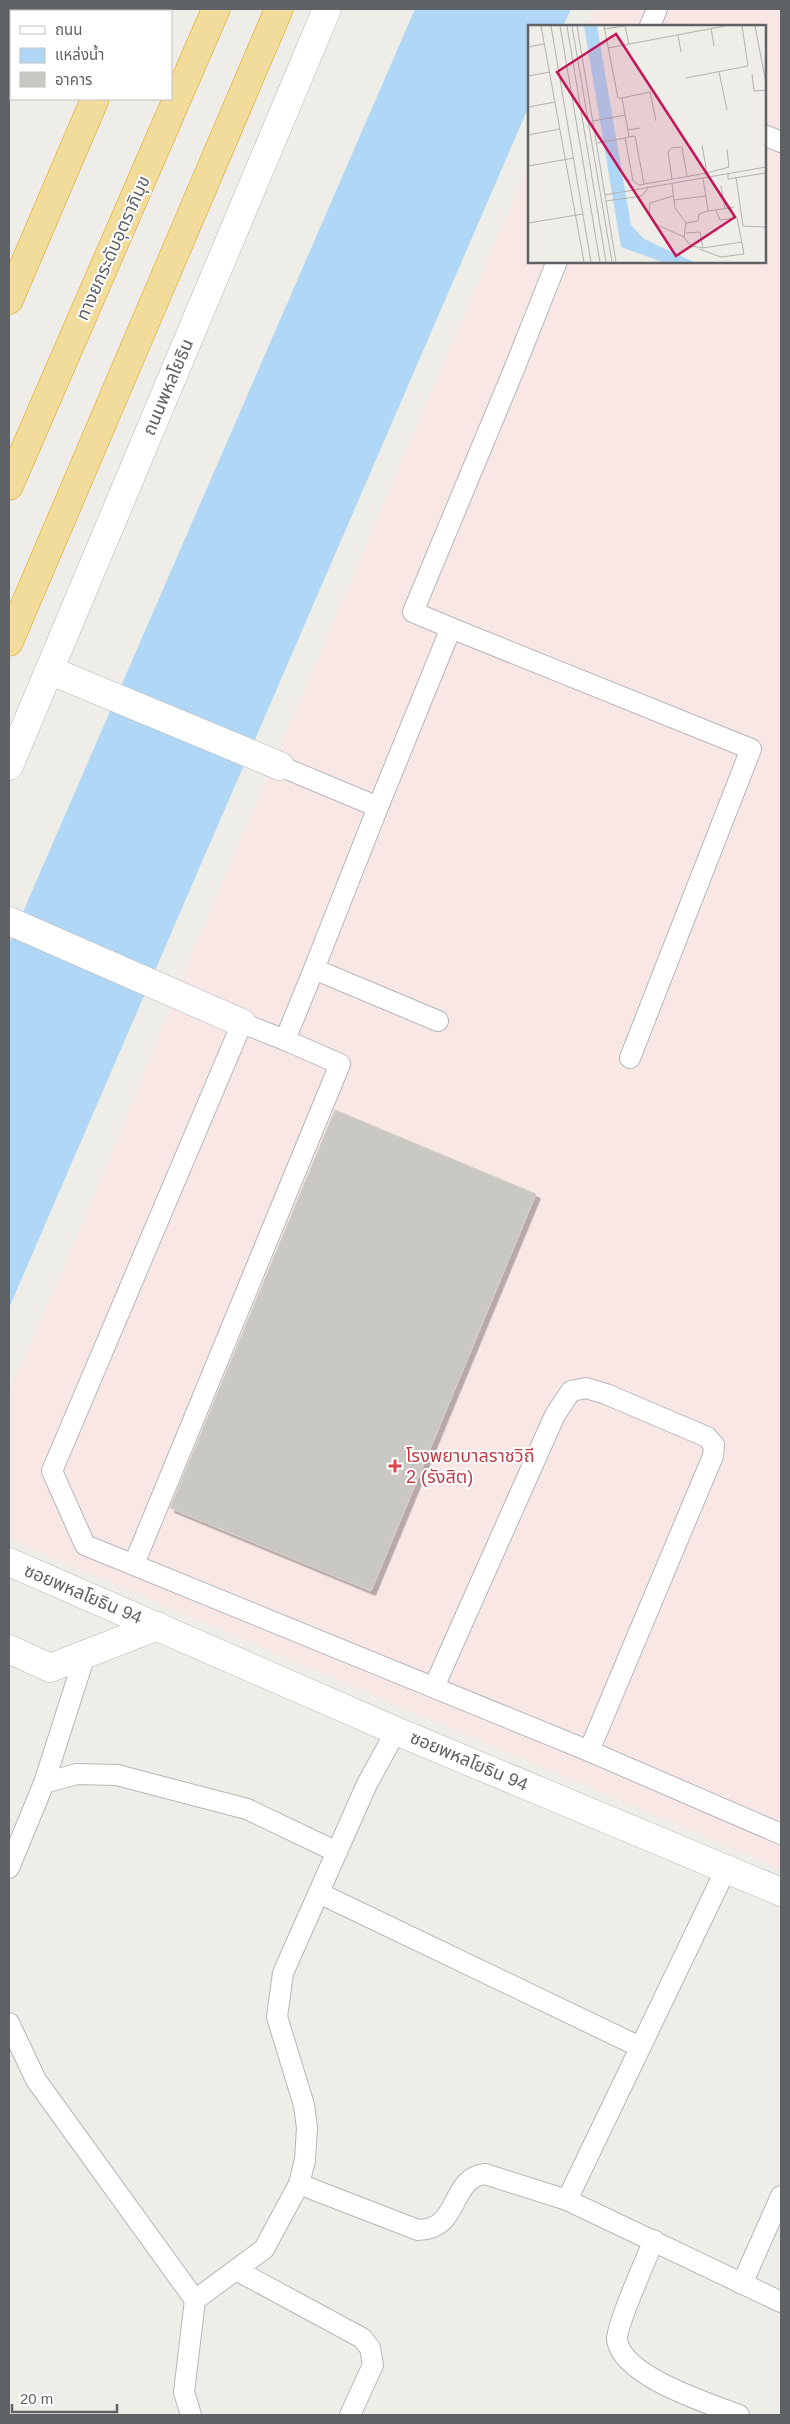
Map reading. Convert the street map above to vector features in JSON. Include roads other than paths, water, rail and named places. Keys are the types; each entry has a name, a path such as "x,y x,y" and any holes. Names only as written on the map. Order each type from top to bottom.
{"highway":[{"name":"ทางยกระดับอุตราภิมุข","path":"9,486 216,9"},
{"path":"9,642 279,9"},
{"path":"9,289 90,100"},
{"path":"9,300 95,100"}],"street":[{"name":"ถนนพหลโยธิน","path":"9,766 327,9"},
{"path":"49,670 80,681 280,766"},
{"path":"9,921 242,1023"},
{"name":"ซอยพหลโยธิน 94","path":"9,1562 396,1731 781,1892"},
{"name":"ซอยพหลโยธิน 94","path":"9,1649 50,1668 158,1626"}],"lane":[{"path":"650,25 657,9"},
{"path":"765,135 781,142"},
{"path":"557,262 413,612 751,749 630,1058"},
{"path":"285,1040 451,628"},
{"path":"280,766 378,807"},
{"path":"314,969 438,1021"},
{"path":"134,1564 340,1064 242,1023 52,1471 85,1544 590,1751 781,1834"},
{"path":"434,1687 555,1415 571,1391 586,1388 606,1394 707,1437 714,1445 713,1456 590,1751"},
{"path":"9,1868 44,1783 85,1655"},
{"path":"195,2300 264,2248 299,2184 305,2160 307,2128 304,2105 277,2017 283,1973 367,1784 396,1731"},
{"path":"44,1783 77,1774 118,1775 247,1809 336,1852"},
{"path":"567,2200 726,1869"},
{"path":"319,1893 640,2047"},
{"path":"9,2023 36,2080 195,2300 184,2392 191,2415"},
{"path":"299,2184 418,2230 431,2230 441,2224 466,2183 475,2175 485,2174 567,2200 781,2302"},
{"path":"742,2284 781,2196"},
{"path":"654,2240 622,2320 617,2339 624,2357 662,2385 740,2415"},
{"path":"236,2270 362,2338 370,2348 373,2364 350,2415"}],"water":[{"path":"415,9 571,9 563,25 528,25 528,108 9,1308 9,944"}],"place":[{"name":"โรงพยาบาลราชวิถี 2 (รังสิต)","path":"395,1466"}]}
